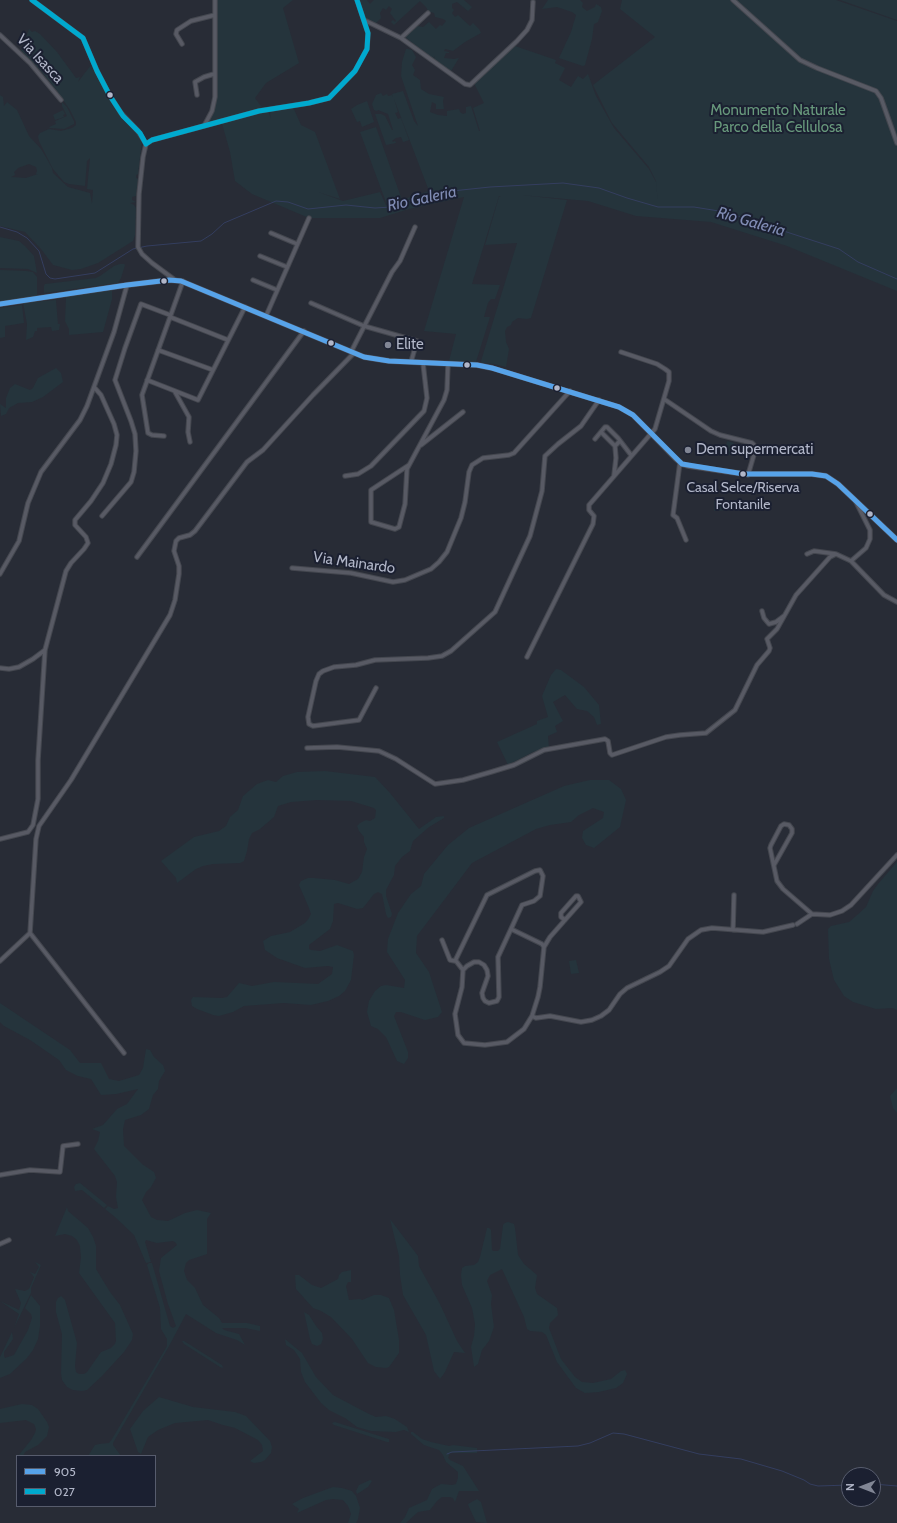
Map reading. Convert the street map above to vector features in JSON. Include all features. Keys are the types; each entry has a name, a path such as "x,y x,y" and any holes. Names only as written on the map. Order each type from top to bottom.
{"main road":[{"path":"0,304 126,285 175,280 183,282 304,331 353,353 374,359 477,366 497,369 619,407 629,412 680,462 691,467 748,475 820,475 834,481 897,540"}],"street":[{"path":"32,0 83,38 95,67 110,96 123,116 141,135 146,144 139,194 138,248 142,254 175,280"},
{"path":"204,126 210,117 214,103 215,0"},
{"path":"146,144 152,140 259,111 309,103 329,98 354,71 365,55 368,38 357,0"},
{"path":"733,0 804,62 876,91 882,102 897,143"},
{"path":"364,20 401,38 464,84 469,86 525,33 532,22 533,2"},
{"path":"401,38 428,13"},
{"path":"182,44 176,34 177,30 191,22 215,15"},
{"name":"Via Isasca","path":"0,35 30,63 61,100"},
{"path":"197,95 195,82 214,74"},
{"path":"266,316 309,218"},
{"path":"124,1054 30,933 36,839 39,826 75,774 169,616 174,602 179,574 174,550 177,540 196,531 247,462 264,450 353,353 364,326 392,272 400,261 415,227"},
{"path":"271,233 297,244"},
{"path":"260,256 287,267"},
{"path":"253,280 277,290"},
{"path":"164,436 152,435 148,433 142,391 183,282"},
{"path":"0,574 19,541 28,503 41,472 80,420 87,406 114,332 126,285"},
{"path":"311,303 364,326 417,341 411,362"},
{"path":"102,516 131,481 135,464 135,434 115,380 141,304 228,340"},
{"path":"147,380 198,400 245,307"},
{"path":"137,557 304,331"},
{"path":"158,350 213,370"},
{"path":"527,657 593,525 594,516 588,509 589,505 655,429 669,380 667,370 657,364 621,352"},
{"path":"345,476 358,474 370,466 425,410 426,398 423,363"},
{"path":"409,465 371,490 371,522 395,529 399,528 405,504 406,476 409,465 445,397 448,364"},
{"path":"0,839 28,832 33,824 38,799 38,760 45,650 66,571 88,543 86,537 75,525 75,520 102,486 109,470 116,444 117,435 114,424 102,397 94,387"},
{"path":"175,391 189,417 188,432 190,442"},
{"name":"Via Mainardo","path":"292,568 351,573 393,582 409,579 431,569 446,554 461,518 469,472 472,465 483,458 513,454 570,391"},
{"path":"664,399 711,431 720,435 752,443 755,451 748,475"},
{"path":"376,688 360,720 313,726 308,724 308,717 316,681 319,674 323,671 334,667 356,665 375,660 423,659 442,656 451,651 495,611 530,536 542,491 545,456 581,426 599,400"},
{"path":"420,446 463,412"},
{"path":"595,439 605,427 607,427 631,455"},
{"path":"601,432 614,446 616,458 614,476"},
{"path":"614,446 620,442"},
{"path":"680,462 672,515 678,519 686,540"},
{"path":"851,560 865,550 870,537 868,526 853,498"},
{"path":"807,554 814,551 836,554 851,560 884,595 897,602"},
{"path":"307,748 337,747 379,750 435,784 458,781 485,774 514,765 537,752 556,748 605,739 608,741 610,753 612,755 666,737 680,734 706,734 735,710 756,665 770,649 767,639 777,629 796,595 827,559 836,554"},
{"path":"762,611 763,617 769,624 776,622 786,614"},
{"path":"0,668 19,667 45,650"},
{"path":"33,824 39,826"},
{"path":"774,865 792,833 792,828 789,825 784,824 781,826 771,845 774,865 777,880 781,886 812,914"},
{"path":"532,1016 536,1018 550,1016 581,1022 596,1018 607,1012 620,994 627,988 669,966 686,942 695,933 709,929 763,932 782,929 795,924 812,914 830,915 845,910 897,855"},
{"path":"456,961 487,895 536,870 540,870 543,876 540,896 535,900 522,905 498,957 499,997 496,1002 488,1003 483,998 482,993 488,976 484,965 479,962 474,962 463,970"},
{"path":"733,930 734,895"},
{"path":"442,940 450,960 452,962 456,961 463,970 462,987 455,1014 458,1035 463,1043 485,1045 506,1042 524,1028 532,1016 540,987 544,947 550,937 566,920 581,902 578,896 576,896 561,913 561,917 566,920"},
{"path":"511,929 542,944 544,947"},
{"path":"0,961 30,933"},
{"path":"0,1175 30,1170 60,1172 63,1146 78,1144"},
{"path":"0,1244 9,1240"}],"green space":[{"name":"Monumento Naturale Parco della Cellulosa","path":"217,0 293,0 283,8 299,63 266,83 255,98 261,106 268,110 271,119 270,113 274,110 293,107 301,125 315,132 340,199 318,192 343,201 380,192 386,205 429,191 394,99 398,112 395,113 398,119 401,118 409,140 403,142 401,137 392,141 395,141 396,143 386,145 375,114 385,116 393,130 388,114 374,110 372,104 376,95 381,93 383,96 387,94 388,96 392,95 393,97 392,94 403,91 414,121 418,126 401,76 402,62 406,49 412,50 416,57 412,65 415,70 413,75 420,80 421,89 429,94 444,97 444,109 436,109 436,104 432,102 430,112 447,116 447,111 459,109 463,114 466,113 466,107 471,106 479,131 473,108 484,103 474,83 515,46 556,60 555,63 565,68 559,80 571,87 578,76 583,79 588,74 596,96 614,128 649,169 656,182 658,203 656,181 649,167 612,123 593,85 655,37 620,9 622,0 836,0 897,21 897,291 787,246 711,222 636,216 588,201 521,195 567,200 531,318 518,318 507,327 505,331 506,342 509,349 506,367 482,363 481,361 517,243 485,245 499,197 501,196 499,196 472,284 500,285 495,299 491,299 488,303 484,317 490,317 476,362 449,361 456,334 424,331 464,197 409,209 380,218 309,218 252,194 235,181 230,152 221,120 210,123 209,121 215,106"},
{"path":"359,0 367,0 370,4 374,0 464,0 472,7 468,11 457,2 452,4 452,8 454,10 452,13 455,17 458,15 470,26 473,23 481,33 453,51 445,49 444,51 449,53 446,53 444,58 459,58 451,71 434,59 435,56 433,59 405,37 417,26 423,27 429,22 436,29 440,25 442,26 446,21 435,17 434,13 429,12 420,1 394,25 391,22 393,20 395,22 396,21 390,13 392,9 389,6 386,10 383,8 380,13 381,18 376,23 365,18"},
{"path":"548,0 580,0 583,3 582,7 587,11 595,7 596,4 601,7 602,11 598,22 594,24 592,39 585,65 583,66 559,58 571,32 576,15 572,12 557,7 542,9"},
{"path":"840,0 897,0 897,20"},
{"path":"29,29 32,32 35,31 40,34 57,52 76,78 80,77 78,82 91,65 112,105 126,123 140,135 142,141 138,174 136,175 136,178 138,179 136,196 132,197 132,200 136,202 130,203 136,208 135,235 133,241 98,263 81,269 72,270 53,265 41,249 25,232 0,226 0,95 3,97 4,106 7,102 17,110 29,136 41,149 52,168 53,173 68,187 90,193 92,204 93,190 87,189 90,158 87,161 85,186 69,184 64,182 53,169 39,141 38,136 40,133 49,129 61,131 72,128 76,125 76,122 57,91 40,70 21,51","holes":["29,164 36,167 36,174 38,174 26,178 11,177 15,175 14,172 18,168"]},
{"path":"367,101 374,122 362,127 360,121 357,122 351,109"},
{"path":"62,102 67,107 74,124 64,129 50,128 49,127 56,124 55,121 67,116 62,106"},
{"path":"63,110 65,114 63,115 64,117 55,120 53,115"},
{"path":"376,127 402,200 387,205 360,132"},
{"path":"0,237 19,241 25,246 34,256 37,273 28,269 0,268"},
{"path":"120,264 125,265 118,283 44,293 45,284 96,278 114,266"},
{"path":"0,270 33,272 37,277 37,297 0,303"},
{"path":"112,290 112,299 103,332 69,335 69,329 65,321 66,297"},
{"path":"56,300 58,324 60,324 59,330 52,331 51,327 37,328 37,331 35,331 33,337 26,340 27,324 23,303"},
{"path":"22,305 24,323 5,326 5,337 0,338 0,308"},
{"path":"56,368 61,373 63,382 43,397 32,402 18,403 9,408 6,414 1,416 0,404 6,408 6,398 10,388 15,384 30,390 33,388 38,378"},
{"path":"727,441 734,443 730,455 725,454"},
{"path":"729,500 730,510 714,511 714,501"},
{"path":"556,669 561,670 584,687 599,705 601,724 597,725 594,717 587,711 577,709 565,695 553,702 563,721 555,726 557,732 548,736 549,748 533,752 508,765 497,742 537,724 537,721 548,717 542,696 551,675"},
{"path":"325,771 375,777 419,829 436,817 444,816 444,818 429,827 413,841 410,851 402,857 395,866 394,875 386,890 386,896 392,914 391,917 388,918 382,894 378,892 374,894 363,908 357,909 338,903 334,904 333,921 330,929 309,945 309,949 311,950 320,951 337,945 353,951 354,955 351,980 345,991 339,996 328,1001 311,1005 284,1003 244,1006 233,1012 219,1016 197,1009 192,1006 191,1000 193,997 227,997 239,983 252,986 274,982 318,984 332,974 333,967 305,968 277,958 265,950 263,941 271,936 290,932 305,923 309,918 311,914 299,885 301,881 308,878 314,878 335,880 349,884 358,879 362,872 364,857 367,849 364,842 364,837 357,826 366,820 370,821 375,818 376,810 374,808 351,801 317,800 291,802 278,806 274,817 260,829 252,833 249,839 244,861 240,863 203,866 196,869 177,883 176,878 161,861 194,837 219,831 226,826 230,817 238,810 243,796 257,784 268,780 276,782 283,776 297,772"},
{"path":"590,780 609,780 621,789 626,800 620,827 594,848 586,845 582,838 583,831 603,818 604,812 593,808 579,815 571,822 536,829 472,863 417,936 416,953 429,972 442,1012 438,1017 425,1020 401,1012 396,1012 394,1016 408,1052 408,1058 404,1064 397,1061 386,1037 378,1029 371,1026 367,1012 369,1001 375,991 381,986 386,985 404,988 405,980 387,952 388,939 398,913 411,894 421,886 424,874 448,845 469,828 564,786"},
{"path":"897,862 897,1010 893,1008 876,1009 853,1002 844,996 834,980 829,959 828,929 831,926 849,922 866,907 873,891"},
{"path":"576,960 579,973 571,974 569,961"},
{"path":"0,1003 70,1050 80,1063 101,1063 109,1079 119,1081 139,1075 143,1068 146,1049 150,1050 154,1057 163,1065 165,1071 159,1081 158,1089 153,1095 149,1109 141,1115 125,1120 123,1129 124,1146 142,1164 154,1172 156,1178 142,1200 151,1217 157,1220 168,1221 185,1213 197,1210 211,1213 207,1219 207,1254 189,1260 186,1263 184,1271 187,1280 195,1288 203,1305 219,1318 222,1323 247,1323 260,1326 260,1331 245,1328 222,1328 224,1330 239,1334 245,1345 237,1340 216,1333 186,1314 113,1443 120,1455 89,1455 95,1445 109,1443 112,1439 167,1346 167,1339 161,1329 160,1308 147,1265 149,1263 152,1263 170,1326 173,1328 176,1326 159,1271 161,1258 177,1245 173,1241 157,1243 146,1240 145,1242 151,1262 146,1263 134,1235 105,1209 108,1206 114,1209 118,1208 116,1197 117,1182 115,1176 94,1149 100,1132 92,1129 103,1125 117,1109 127,1104 138,1089 116,1094 101,1095 91,1079 78,1076 66,1070 59,1060 0,1022"},
{"path":"897,1088 897,1113 893,1108 890,1096"},
{"path":"80,1183 107,1205 104,1208 82,1190 75,1191 74,1187 76,1184"},
{"path":"67,1207 68,1211 88,1228 93,1237 96,1246 96,1269 120,1305 133,1334 132,1340 124,1352 87,1390 82,1391 73,1390 67,1387 62,1380 62,1334 56,1312 56,1302 61,1296 65,1300 77,1343 75,1366 76,1372 79,1374 84,1374 87,1372 101,1352 111,1348 115,1344 115,1323 79,1273 81,1257 80,1246 77,1240 72,1236 65,1234 55,1236"},
{"path":"390,1219 418,1256 419,1266 440,1304 457,1341 465,1353 454,1352 445,1372 440,1379 434,1371 426,1335 403,1295 399,1256"},
{"path":"508,1222 514,1224 518,1255 524,1264 537,1275 535,1288 537,1294 557,1308 558,1315 550,1323 549,1328 561,1359 575,1377 582,1382 593,1383 611,1379 621,1371 625,1370 627,1374 623,1383 616,1388 599,1392 585,1393 576,1388 557,1362 546,1335 542,1332 530,1331 527,1329 524,1317 502,1269 490,1275 487,1281 492,1295 491,1304 494,1327 489,1341 482,1350 478,1364 474,1367 471,1347 475,1324 472,1308 462,1285 462,1268 465,1266 474,1265 478,1262 487,1228 491,1230 492,1250 498,1251 500,1249 503,1225"},
{"path":"35,1262 41,1265 31,1288 31,1293 14,1328 19,1314 0,1301 19,1310 21,1303 15,1289 25,1291 29,1289 34,1277 30,1272 35,1274 39,1267"},
{"path":"351,1270 351,1282 348,1282 346,1286 349,1300 362,1300 374,1295 381,1295 389,1298 394,1310 399,1340 399,1353 389,1367 376,1367 368,1363 352,1339 331,1317 313,1308 296,1289 295,1275 299,1275 312,1285 321,1288 338,1279 342,1272"},
{"path":"31,1295 40,1306 40,1326 38,1339 27,1358 10,1374 0,1378 0,1357 12,1332 13,1339 4,1352 5,1358 14,1355 28,1330 32,1318 31,1314 25,1308"},
{"path":"304,1312 309,1315 322,1333 323,1339 321,1344 317,1346 312,1344 310,1339"},
{"path":"285,1339 302,1353 316,1377 333,1395 376,1417 386,1416 395,1419 407,1427 409,1432 404,1430 396,1432 371,1431 357,1427 345,1418 329,1410 321,1403 305,1382 301,1372 300,1359 294,1350 286,1345"},
{"path":"182,1341 222,1365 223,1368 184,1344"},
{"path":"159,1397 193,1407 235,1412 246,1416 270,1441 272,1447 271,1453 261,1462 254,1463 250,1461 263,1451 262,1445 258,1440 235,1428 208,1420 175,1423 158,1430 148,1437 141,1454 138,1452 130,1429 143,1411"},
{"path":"22,1404 32,1405 38,1409 47,1422 49,1427 47,1436 38,1445 25,1452 24,1455 19,1455 35,1433 36,1429 34,1424 26,1420 0,1423 0,1409"},
{"path":"335,1422 389,1439 389,1442 334,1425 332,1423"},
{"path":"411,1432 422,1439 431,1442 449,1446 453,1445 477,1448 477,1453 450,1453 448,1458 463,1466 479,1491 459,1491 455,1502 453,1498 442,1497 430,1510 418,1512 406,1523 400,1523 405,1517 409,1508 427,1500 432,1489 441,1484 456,1484 458,1478 458,1472 446,1462 439,1450 424,1445 411,1434"},
{"path":"370,1480 372,1481 368,1487 357,1494 356,1491 359,1485"},
{"path":"333,1487 352,1491 356,1496 360,1508 356,1523 348,1523 351,1514 348,1506 343,1500 326,1500 297,1513 299,1509 292,1504 303,1498"},
{"path":"477,1499 481,1502 487,1523 476,1522 469,1507 468,1504"}],"waterway":[{"name":"Rio Galeria","path":"0,227 17,232 27,238 39,251 46,274 50,278 55,279 95,273 133,249 147,246 201,241 212,234 224,223 276,201 288,202 308,209 346,205 375,208 391,207 426,195 452,191 490,187 563,183 599,188 658,207 694,207 725,212 839,249 858,262 897,279"},
{"path":"447,1454 452,1452 578,1446 590,1443 613,1433 624,1434 699,1454 741,1459 782,1471 810,1484 818,1486 841,1485"},
{"path":"881,1485 897,1486"}],"transit line":[{"name":"027","path":"32,0 83,38 97,71 110,96 123,116 140,133 146,144"},
{"name":"027","path":"146,144 152,140 259,111 309,103 329,98 355,71 367,49 368,33 357,0"},
{"name":"905","path":"0,304 127,285 169,280 181,281 364,357 389,361 477,365 492,368 619,407 633,415 682,464 744,474 812,474 826,476 838,484 897,540"}],"place":[{"name":"Elite","path":"388,345"},
{"name":"Dem supermercati","path":"688,450"},
{"name":"Casal Selce/Riserva Fontanile","path":"743,474"}]}
